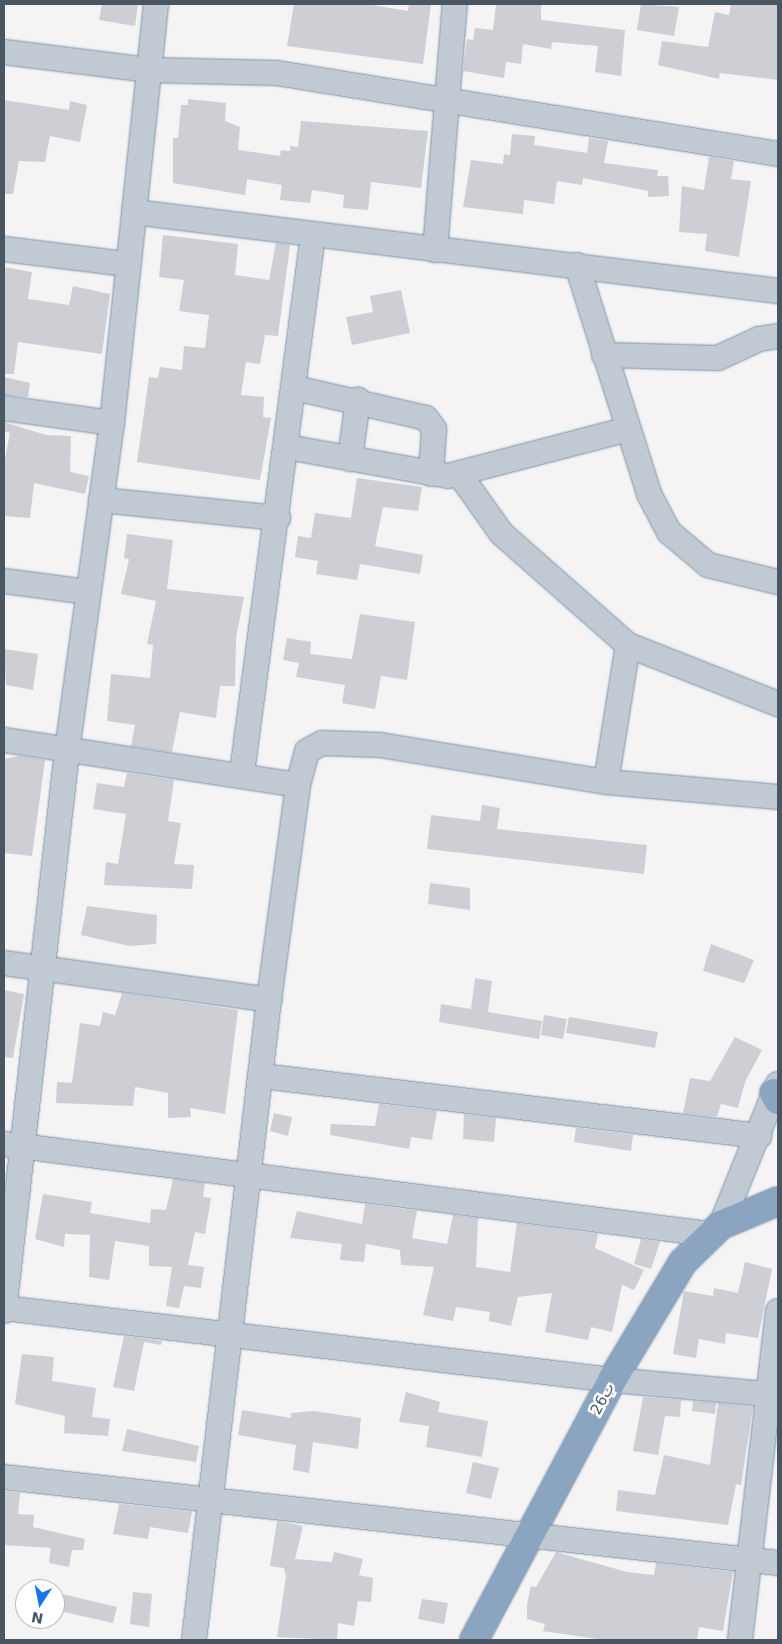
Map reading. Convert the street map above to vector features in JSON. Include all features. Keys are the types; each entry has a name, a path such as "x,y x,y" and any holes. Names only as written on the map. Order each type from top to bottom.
{"highway":[{"name":"26ب","path":"474,1640 612,1380 683,1262 715,1230 778,1202"}],"street":[{"path":"156,4 127,264 112,423 67,751 43,970 15,1145 4,1309 228,1332 612,1380 772,1395"},
{"path":"434,250 455,4"},
{"path":"4,52 148,70 277,73 778,154"},
{"path":"134,212 778,291"},
{"path":"242,773 278,518 313,235"},
{"path":"4,249 127,264"},
{"path":"577,265 649,494 669,532 708,565 778,582"},
{"path":"604,355 718,358 759,339 778,336"},
{"path":"295,388 358,400 431,422 431,474"},
{"path":"350,459 358,400"},
{"path":"4,408 112,423"},
{"path":"287,447 431,474 460,475 628,429"},
{"path":"460,475 502,534 628,645 778,704"},
{"path":"101,500 278,518"},
{"path":"4,580 88,592"},
{"path":"606,782 628,645"},
{"path":"4,740 67,751 242,773 298,785"},
{"path":"194,1640 212,1501 228,1332 262,1076 269,1000 298,785 307,751 322,743 380,745 606,782 778,797"},
{"path":"4,963 43,970 269,1000"},
{"path":"262,1076 759,1136"},
{"path":"15,1145 248,1177 715,1230 759,1136 777,1092"},
{"path":"740,1640 748,1560 772,1395 778,1311"},
{"path":"4,1477 778,1563"}],"building":[{"path":"102,4 138,4 135,26 99,20"},
{"path":"294,4 367,4 408,11 409,4 431,4 423,64 287,46"},
{"path":"496,4 541,4 541,20 625,30 621,76 595,72 598,46 552,42 551,49 523,44 521,64 506,62 504,78 463,71 467,39 473,40 475,28 493,30"},
{"path":"641,4 679,7 674,36 637,30"},
{"path":"731,4 778,4 778,80 720,73 719,79 658,65 662,41 708,47 715,12 729,15"},
{"path":"188,99 226,103 225,121 240,127 238,150 280,156 281,150 290,151 290,146 298,147 301,121 428,131 421,188 371,182 368,210 343,208 344,195 312,190 310,203 280,200 282,185 247,179 245,195 173,183 173,138 178,138 181,105 188,105"},
{"path":"4,100 69,110 70,101 87,105 80,142 50,136 45,162 19,161 13,194 4,194"},
{"path":"512,134 535,136 534,145 587,153 589,138 608,141 604,163 658,170 657,176 668,176 669,196 648,197 648,191 583,178 582,185 557,181 554,204 524,200 523,214 463,207 471,160 503,164 504,154 510,155"},
{"path":"709,157 734,161 731,179 751,181 739,257 705,251 707,234 679,232 682,186 704,190"},
{"path":"163,235 238,244 235,275 269,280 276,243 290,245 278,336 265,335 260,364 246,362 241,395 264,397 263,417 271,418 260,480 137,462 149,377 158,378 160,367 182,370 184,346 205,348 209,315 179,311 184,280 159,277"},
{"path":"4,267 32,272 28,299 69,305 73,286 110,294 102,354 18,342 14,374 4,374"},
{"path":"401,290 410,333 352,345 346,317 373,312 370,296"},
{"path":"4,377 30,383 28,397 4,395"},
{"path":"4,422 46,435 71,436 70,472 89,476 85,494 34,483 30,518 4,516 4,464 10,433 4,431"},
{"path":"357,478 422,487 418,511 383,507 375,546 423,555 420,574 360,564 357,580 316,574 318,561 295,557 298,536 311,538 315,513 351,518"},
{"path":"127,534 173,540 167,589 244,597 236,638 235,686 220,686 216,718 180,712 172,752 131,746 135,725 107,721 111,674 150,678 153,645 147,644 156,601 121,594 129,559 124,558"},
{"path":"360,614 415,622 407,680 381,676 375,709 342,703 345,685 296,677 299,663 283,660 287,638 311,642 310,654 352,659"},
{"path":"4,649 38,654 33,690 6,685"},
{"path":"19,756 45,760 32,856 4,853 4,759"},
{"path":"127,773 174,780 168,821 181,823 174,864 194,865 192,889 104,885 106,862 118,864 126,814 93,809 97,783 124,787"},
{"path":"482,805 500,808 497,829 647,845 644,874 427,849 431,815 480,821"},
{"path":"430,883 470,888 470,910 428,904"},
{"path":"87,906 157,915 156,944 129,946 81,935"},
{"path":"711,944 754,960 744,983 703,971"},
{"path":"475,978 492,981 488,1012 542,1021 539,1039 439,1022 441,1004 471,1009"},
{"path":"4,990 24,994 13,1058 4,1057"},
{"path":"122,993 238,1010 225,1114 190,1108 191,1117 168,1118 168,1093 135,1087 133,1106 56,1103 57,1082 72,1083 80,1023 100,1026 103,1012 115,1015"},
{"path":"544,1015 567,1019 563,1039 541,1035"},
{"path":"569,1017 658,1032 655,1048 566,1033"},
{"path":"735,1037 762,1050 745,1082 738,1108 721,1104 717,1117 683,1113 690,1078 710,1081"},
{"path":"379,1104 437,1111 432,1140 411,1137 409,1149 330,1135 331,1124 375,1126"},
{"path":"274,1113 292,1117 288,1136 270,1131"},
{"path":"464,1114 496,1118 494,1142 463,1139"},
{"path":"576,1128 633,1135 631,1151 574,1142"},
{"path":"173,1179 205,1183 203,1197 211,1198 205,1234 195,1232 188,1265 204,1267 201,1288 184,1286 179,1308 166,1306 172,1267 149,1266 149,1246 115,1241 109,1280 89,1277 90,1235 65,1234 64,1247 35,1239 43,1194 92,1202 90,1213 150,1223 151,1209 166,1210"},
{"path":"365,1204 417,1211 412,1238 447,1244 453,1215 478,1218 476,1267 510,1272 517,1223 598,1234 595,1248 644,1270 634,1290 622,1285 612,1332 591,1327 588,1340 545,1332 552,1293 518,1297 511,1326 489,1321 490,1312 456,1307 453,1321 423,1315 434,1267 401,1265 400,1250 366,1244 364,1262 340,1260 342,1244 290,1238 297,1211 362,1224"},
{"path":"641,1239 660,1242 651,1269 634,1264"},
{"path":"745,1262 772,1269 758,1338 726,1333 725,1344 699,1339 696,1358 673,1354 684,1291 713,1296 714,1288 738,1293"},
{"path":"124,1336 162,1341 161,1345 144,1342 134,1391 113,1387"},
{"path":"22,1354 54,1357 52,1381 96,1388 92,1417 110,1419 108,1436 64,1433 65,1416 15,1404"},
{"path":"406,1392 440,1402 438,1412 488,1421 482,1457 426,1447 429,1426 399,1422"},
{"path":"643,1397 681,1400 680,1417 665,1416 658,1455 633,1451"},
{"path":"693,1401 716,1403 715,1414 692,1411"},
{"path":"718,1403 753,1407 741,1485 736,1484 728,1525 616,1511 618,1490 655,1495 664,1455 710,1465"},
{"path":"242,1410 291,1418 291,1413 314,1411 361,1418 358,1449 313,1442 309,1473 293,1470 296,1445 238,1435"},
{"path":"127,1429 199,1446 196,1462 122,1451"},
{"path":"473,1462 499,1468 491,1499 466,1493"},
{"path":"4,1491 20,1493 18,1514 34,1515 33,1527 85,1539 83,1550 72,1550 69,1567 49,1563 51,1548 4,1545"},
{"path":"119,1504 192,1512 188,1533 150,1527 148,1539 113,1534"},
{"path":"277,1521 303,1526 295,1559 332,1562 334,1552 363,1559 359,1575 373,1578 371,1602 358,1601 354,1626 338,1623 337,1640 277,1637 286,1577 284,1568 270,1566"},
{"path":"556,1552 627,1572 654,1575 656,1563 733,1572 723,1631 699,1627 697,1640 604,1640 543,1631 545,1624 527,1619 527,1604 531,1586 536,1587"},
{"path":"133,1592 152,1594 149,1627 130,1624"},
{"path":"65,1595 117,1607 113,1623 65,1612"},
{"path":"422,1599 448,1603 444,1624 418,1619"}]}
